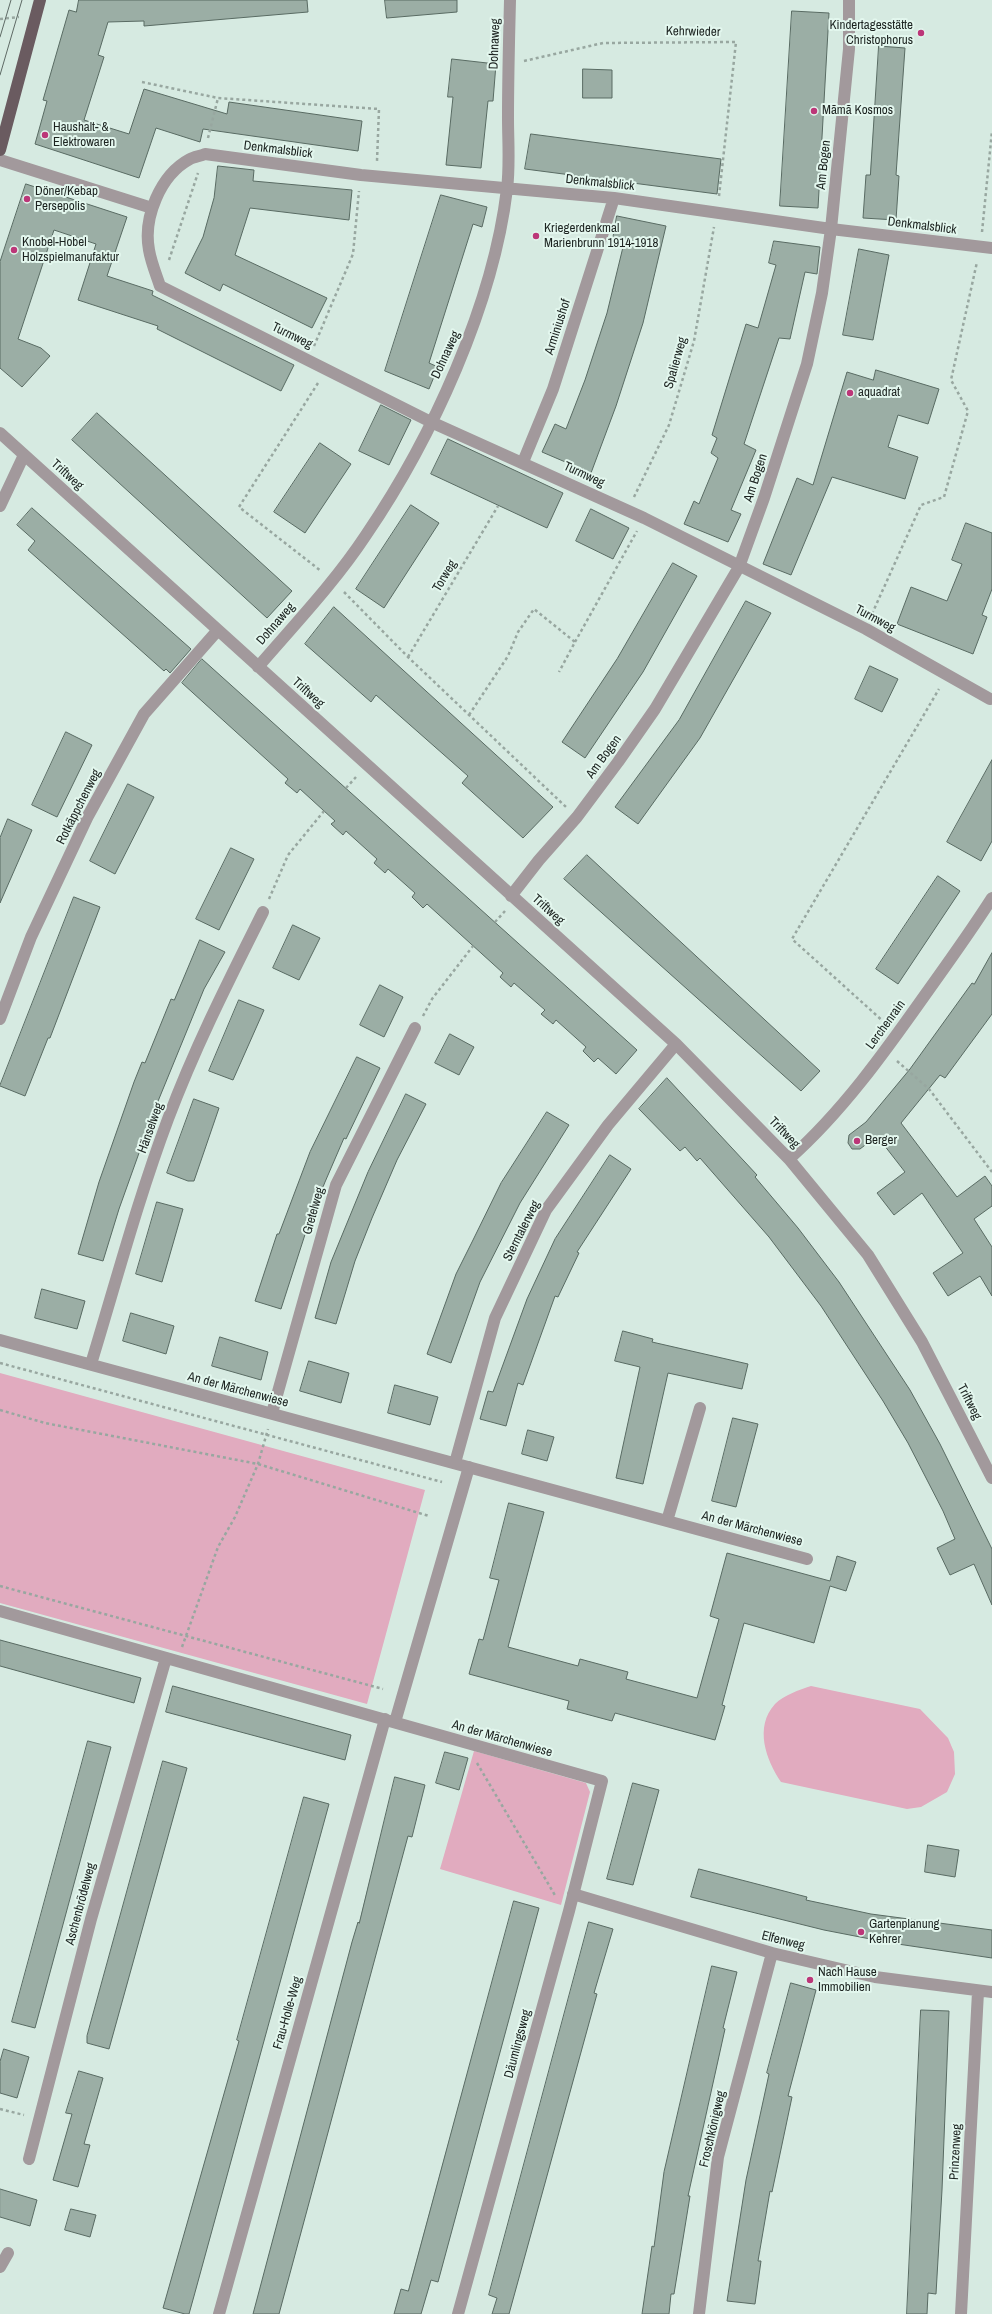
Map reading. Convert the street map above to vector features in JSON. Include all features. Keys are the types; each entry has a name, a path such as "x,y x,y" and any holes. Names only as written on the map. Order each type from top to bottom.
{"main road":[{"path":"0,150 40,0"}],"street":[{"name":"Dohnaweg","path":"258,666 333,580 366,536 394,490 431,422 472,331 493,263 508,188 508,68 510,0"},
{"name":"Am Bogen","path":"511,896 539,860 577,817 655,709 739,567 764,498 807,364 822,293 832,229 849,49 849,0"},
{"name":"Denkmalsblick","path":"205,154 376,176 614,198 832,229 986,248"},
{"path":"160,286 149,250 148,226 152,208 166,181 174,171 190,159 205,154"},
{"path":"0,160 152,208"},
{"name":"Arminiushof","path":"523,462 553,389 614,198"},
{"name":"Turmweg","path":"160,286 431,422 523,462 628,511 866,629 947,676 991,698"},
{"name":"Triftweg","path":"0,433 676,1044 789,1159 868,1255 922,1342 992,1478"},
{"path":"0,506 24,455"},
{"name":"Rotkäppchenweg","path":"0,1019 32,937 88,816 144,714 218,630"},
{"name":"Lerchenrain","path":"789,1159 808,1142 885,1050 992,898"},
{"name":"Hänselweg","path":"91,1364 134,1218 168,1118 214,1009 263,912"},
{"name":"Gretelweg","path":"272,1413 336,1185 415,1028"},
{"name":"Sterntalerweg","path":"455,1463 495,1318 546,1210 608,1125 676,1044"},
{"name":"An der Märchenwiese","path":"0,1340 807,1559"},
{"path":"667,1521 700,1408"},
{"path":"390,1721 469,1467"},
{"name":"An der Märchenwiese","path":"0,1611 602,1781"},
{"name":"Aschenbrödelweg","path":"29,2159 91,1919 172,1659"},
{"name":"Frau-Holle-Weg","path":"219,2314 390,1721"},
{"name":"Däumlingsweg","path":"458,2314 572,1898 602,1781"},
{"name":"Elfenweg","path":"572,1898 772,1953 874,1977 978,1992 992,1992"},
{"name":"Froschkönigweg","path":"699,2314 718,2157 772,1953"},
{"name":"Prinzenweg","path":"961,2314 978,1992"},
{"path":"0,2267 8,2253"}],"path":[{"path":"0,19 26,16"},
{"name":"Kehrwieder","path":"508,68 516,63 603,43 736,42 717,212"},
{"path":"142,82 218,98 379,108 376,176"},
{"path":"160,286 205,154 218,98"},
{"path":"866,629 921,505 944,497 968,411 951,380 986,248 992,132"},
{"path":"308,359 353,254 360,174"},
{"name":"Spalierweg","path":"628,511 668,425 694,341 717,212"},
{"path":"327,369 239,507 333,580 408,657 577,817"},
{"name":"Torweg","path":"408,657 498,506"},
{"path":"559,672 632,539"},
{"path":"469,715 508,656 518,632 534,609 575,642"},
{"path":"897,1034 792,939 947,676"},
{"path":"263,912 288,856 324,811"},
{"path":"415,1028 432,999 474,946"},
{"path":"885,1050 929,1089 992,1172"},
{"path":"0,1363 442,1482"},
{"path":"0,1410 45,1423 258,1464 429,1516"},
{"path":"172,1659 185,1636 218,1548 235,1517 258,1464 272,1413"},
{"path":"0,1586 382,1689"},
{"path":"466,1743 556,1897 572,1898"},
{"path":"0,2109 40,2120"}],"shaded area":[{"path":"0,1373 425,1490 367,1704 0,1603"},
{"path":"811,1686 920,1709 948,1738 954,1752 955,1774 947,1792 921,1807 907,1809 781,1782 771,1764 764,1743 765,1723 775,1704 792,1693"},
{"path":"474,1751 586,1783 590,1792 561,1905 440,1869"}],"building":[{"path":"79,0 307,0 308,12 144,26 144,21 108,22 98,55 104,57 84,120 129,134 144,89 227,114 229,102 362,121 358,151 203,129 200,142 156,128 139,178 35,144 47,101 43,100 69,10 76,12"},
{"path":"385,0 457,0 457,12 387,18"},
{"path":"792,11 829,13 818,208 780,206"},
{"path":"879,46 905,48 896,175 899,176 896,220 863,218 866,175 870,175"},
{"path":"452,59 496,64 493,101 488,101 481,168 446,165 453,97 448,97"},
{"path":"583,69 612,70 612,98 583,98"},
{"path":"531,134 721,159 717,194 525,169"},
{"path":"218,166 254,170 253,181 352,190 349,220 250,208 235,255 327,298 312,328 223,284 220,291 185,273 203,237 214,198"},
{"path":"26,184 127,217 107,276 153,291 152,295 294,365 281,391 157,329 158,326 78,300 96,244 54,230 18,339 41,348 50,356 22,387 0,368 0,262"},
{"path":"441,195 487,207 482,227 473,224 429,363 438,367 429,389 385,371"},
{"path":"617,216 666,226 643,323 616,406 591,473 542,452 555,424 566,429 585,380 607,313 623,247 612,245"},
{"path":"774,241 820,247 817,274 805,272 790,339 779,338 744,444 756,450 731,510 741,514 728,542 684,524 694,501 699,504 718,458 711,453 717,438 712,435 746,324 758,328 776,265 769,263"},
{"path":"859,249 889,255 873,340 843,335"},
{"path":"876,370 939,389 928,424 898,415 888,447 918,457 905,499 832,477 791,575 763,564 797,478 813,485 847,372 873,380"},
{"path":"381,405 411,420 389,465 359,451"},
{"path":"97,413 292,591 267,618 72,440"},
{"path":"448,439 563,493 547,528 431,474"},
{"path":"320,443 351,464 305,533 274,512"},
{"path":"411,505 439,523 384,608 356,589"},
{"path":"32,508 191,649 170,673 166,669 164,671 28,550 35,541 17,525"},
{"path":"591,509 629,528 613,559 576,541"},
{"path":"966,523 992,533 992,589 982,615 987,617 973,654 897,624 911,587 947,601 962,564 952,560"},
{"path":"673,563 697,576 643,672 585,758 562,742 617,659"},
{"path":"746,601 771,613 700,738 638,824 615,807 679,720"},
{"path":"334,607 553,807 523,838 462,783 468,776 376,695 371,702 305,644"},
{"path":"202,659 637,1050 616,1074 598,1058 594,1062 583,1051 586,1047 556,1020 553,1024 541,1014 545,1010 514,983 511,987 500,977 503,973 427,904 423,908 412,897 415,893 388,869 385,873 374,863 377,859 346,831 343,835 331,824 335,821 300,789 297,793 285,783 288,779 182,683"},
{"path":"870,666 898,679 882,712 855,699"},
{"path":"66,732 92,745 57,817 32,805"},
{"path":"992,760 992,841 981,861 947,842"},
{"path":"128,784 154,797 115,874 90,861"},
{"path":"8,819 32,830 0,903 0,838"},
{"path":"231,848 254,859 219,930 196,919"},
{"path":"587,855 820,1071 801,1091 564,879"},
{"path":"938,876 960,891 898,984 876,969"},
{"path":"74,897 100,907 50,1038 48,1038 25,1096 0,1086"},
{"path":"293,925 320,938 299,980 273,968"},
{"path":"200,940 225,952 204,989 154,1111 119,1209 103,1261 78,1254 99,1182 134,1082 142,1062 145,1063 171,999 174,1000"},
{"path":"992,953 992,1014 945,1078 940,1075 901,1123 957,1197 985,1176 992,1186 992,1206 974,1219 992,1247 992,1296 980,1276 948,1296 933,1273 963,1253 922,1193 894,1215 877,1193 905,1172 877,1136 860,1149 852,1149 848,1143 849,1135 866,1122 910,1069 972,983 974,984"},
{"path":"380,985 403,997 384,1037 360,1025"},
{"path":"239,1000 264,1010 233,1080 209,1071"},
{"path":"450,1034 474,1047 459,1075 435,1063"},
{"path":"357,1057 380,1068 346,1139 344,1138 325,1182 310,1219 281,1309 255,1301 277,1234 279,1234 310,1152"},
{"path":"667,1078 757,1175 755,1177 798,1228 839,1282 910,1390 940,1444 992,1549 992,1605 974,1564 950,1575 937,1548 955,1539 943,1511 908,1443 883,1401 821,1306 769,1237 700,1158 697,1161 685,1147 680,1151 639,1109"},
{"path":"406,1094 426,1104 397,1160 372,1218 355,1261 336,1324 315,1318 331,1262 368,1172"},
{"path":"194,1099 219,1108 194,1181 188,1181 167,1173"},
{"path":"547,1112 569,1125 520,1203 480,1282 451,1363 427,1354 456,1274 501,1183"},
{"path":"610,1155 631,1169 577,1252 579,1253 558,1297 555,1296 523,1385 518,1383 506,1426 480,1419 488,1391 493,1392 527,1299 555,1239"},
{"path":"157,1202 183,1209 162,1282 136,1274"},
{"path":"42,1289 85,1301 77,1329 35,1318"},
{"path":"131,1313 174,1326 166,1354 123,1341"},
{"path":"623,1331 653,1339 652,1342 748,1364 742,1389 668,1373 643,1484 616,1478 640,1367 615,1361"},
{"path":"220,1337 268,1352 261,1380 212,1366"},
{"path":"309,1361 349,1373 341,1403 300,1391"},
{"path":"395,1385 438,1397 430,1425 388,1413"},
{"path":"733,1418 758,1424 736,1507 712,1501"},
{"path":"528,1430 554,1437 547,1461 522,1454"},
{"path":"509,1503 544,1512 508,1647 578,1666 580,1659 628,1672 626,1679 697,1698 719,1619 710,1616 727,1553 830,1581 837,1556 856,1562 846,1591 830,1586 814,1643 744,1623 722,1705 725,1706 715,1740 615,1713 612,1721 567,1709 569,1701 469,1674 479,1639 483,1640 499,1580 490,1578"},
{"path":"0,1640 141,1678 134,1703 0,1666"},
{"path":"173,1686 351,1735 345,1760 166,1712"},
{"path":"88,1741 111,1747 35,2028 12,2022"},
{"path":"445,1752 468,1758 459,1790 436,1783"},
{"path":"163,1761 187,1768 109,2049 87,2043 87,2036"},
{"path":"395,1777 425,1785 412,1837 408,1836 279,2314 253,2314 352,1942 358,1922 359,1923"},
{"path":"633,1783 659,1790 633,1885 607,1879"},
{"path":"304,1797 329,1804 189,2314 185,2314 163,2308 239,2041 237,2040"},
{"path":"928,1845 959,1850 955,1877 925,1872"},
{"path":"699,1869 807,1897 806,1900 871,1914 992,1930 992,1958 891,1943 824,1930 691,1897"},
{"path":"514,1901 539,1908 438,2282 431,2280 421,2314 394,2314 401,2289 408,2291"},
{"path":"589,1922 613,1929 594,1993 597,1994 509,2314 492,2314 497,2298 489,2295"},
{"path":"712,1966 737,1972 723,2028 725,2029 688,2196 690,2196 674,2294 671,2294 669,2314 642,2314 652,2246 654,2247 664,2172"},
{"path":"791,1983 816,1990 788,2096 792,2097 772,2192 770,2191 758,2261 761,2261 755,2304 727,2301 746,2180 769,2074 767,2073"},
{"path":"921,2010 949,2011 942,2190 936,2294 928,2293 927,2314 907,2314"},
{"path":"4,2049 29,2057 17,2098 0,2093 0,2062"},
{"path":"79,2071 103,2078 84,2144 90,2145 78,2187 53,2180 72,2114 66,2113"},
{"path":"0,2189 37,2200 30,2226 0,2217"},
{"path":"71,2209 96,2215 90,2237 65,2230"}],"tram line":[{"path":"0,37 11,0"},
{"path":"0,75 22,0"}],"place":[{"name":"Kindertagesstätte Christophorus","path":"921,33"},
{"name":"Mãmã Kosmos","path":"814,111"},
{"name":"Haushalt- & Elektrowaren","path":"45,135"},
{"name":"Döner/Kebap Persepolis","path":"27,199"},
{"name":"Kriegerdenkmal Marienbrunn 1914-1918","path":"536,236"},
{"name":"Knobel-Hobel Holzspielmanufaktur","path":"14,250"},
{"name":"aquadrat","path":"850,393"},
{"name":"Berger","path":"857,1141"},
{"name":"Gartenplanung Kehrer","path":"861,1932"},
{"name":"Nach Hause Immobilien","path":"810,1980"}]}
